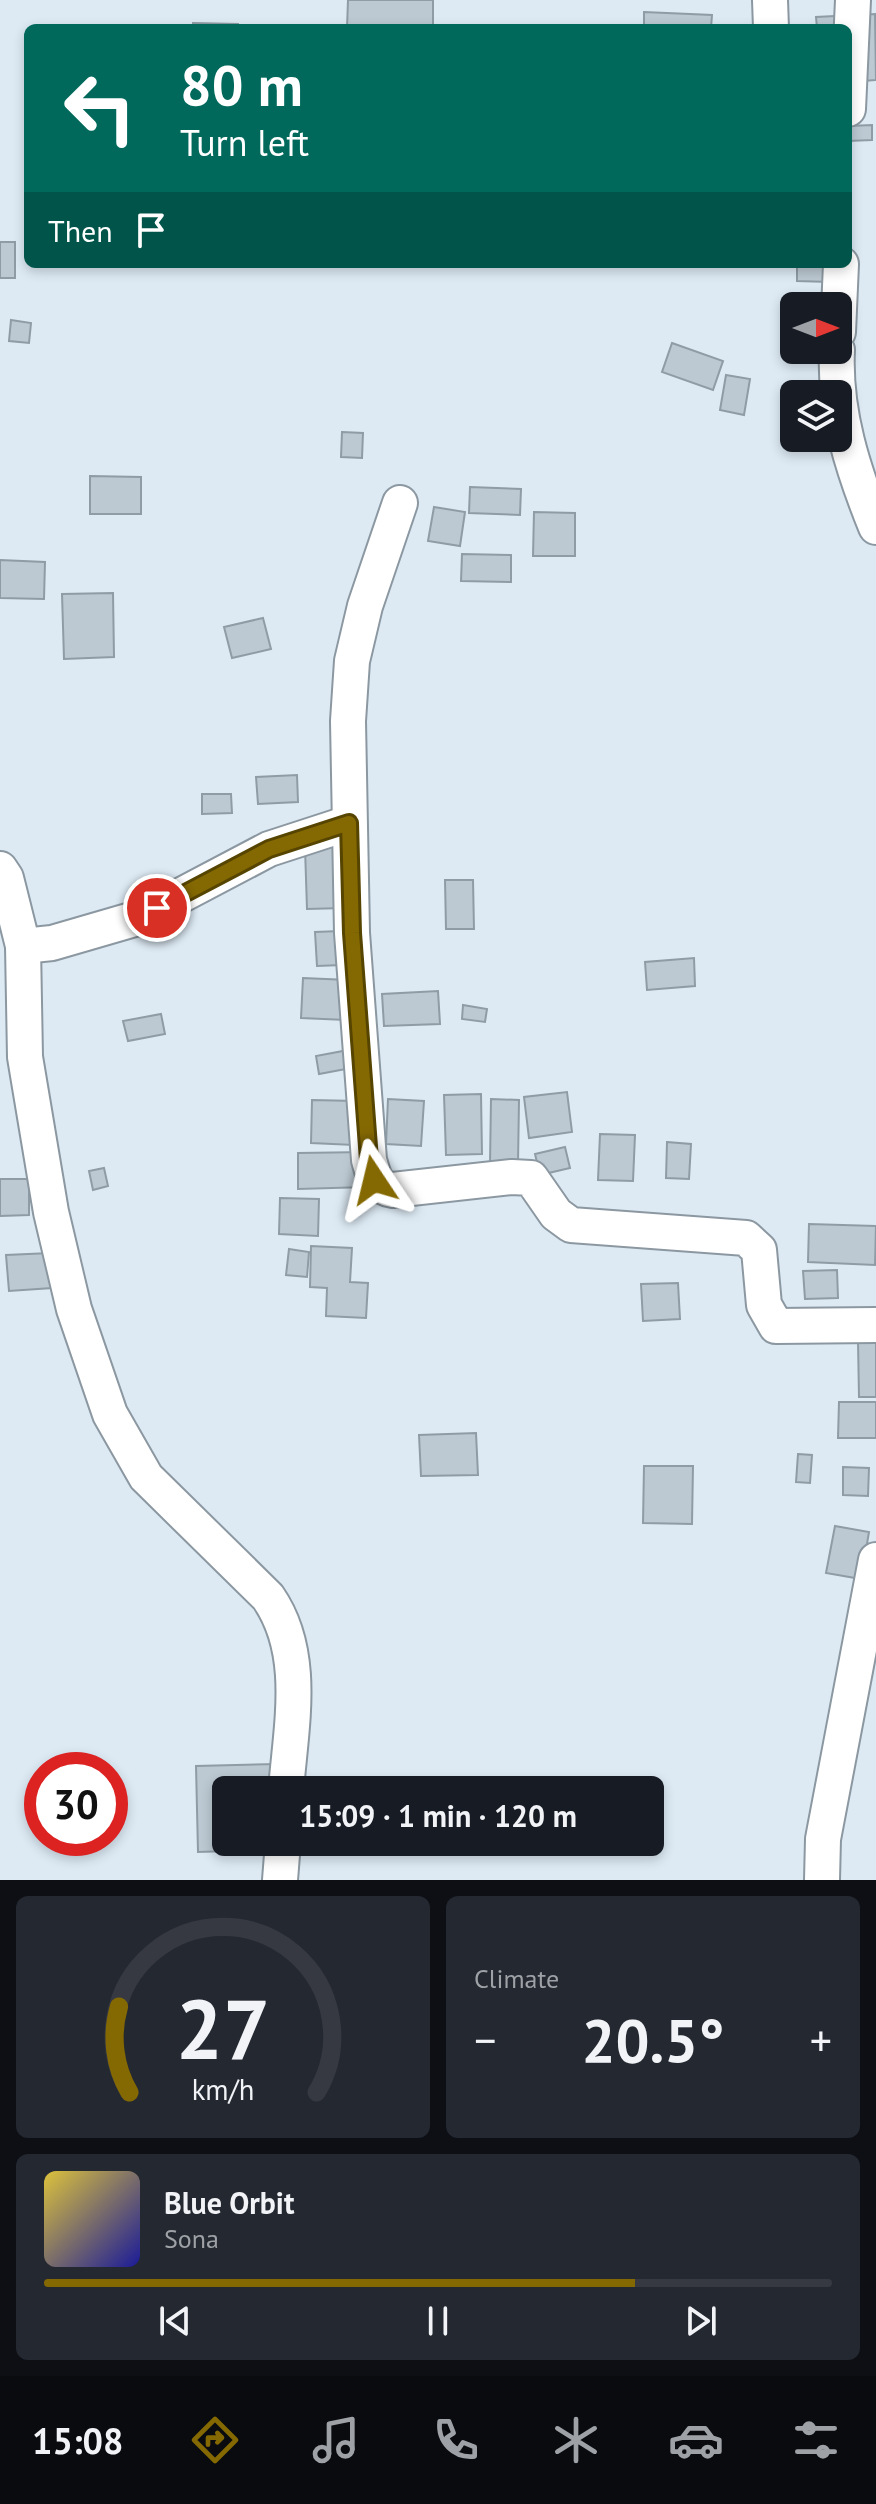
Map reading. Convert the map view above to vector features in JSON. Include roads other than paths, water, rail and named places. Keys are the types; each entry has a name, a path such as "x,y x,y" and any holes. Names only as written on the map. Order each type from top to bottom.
{"street":[{"path":"770,0 771,24"},
{"path":"852,24 853,0"},
{"path":"840,292 841,268"},
{"path":"837,364 839,407 855,476 876,527"},
{"path":"400,503 365,606 352,661 349,823 352,933 369,1160 374,1180 382,1188 393,1190 512,1177 531,1178 556,1214 571,1225 751,1241 759,1250 764,1305 776,1326 876,1325"},
{"path":"23,946 52,943 138,918 269,849 349,823"},
{"path":"0,869 6,878 23,946 22,1025 32,1116 74,1309 110,1414 146,1477 268,1597 283,1618 294,1669 287,1776"},
{"path":"822,1880 823,1839 876,1560"},
{"path":"280,1880 282,1856"}]}
